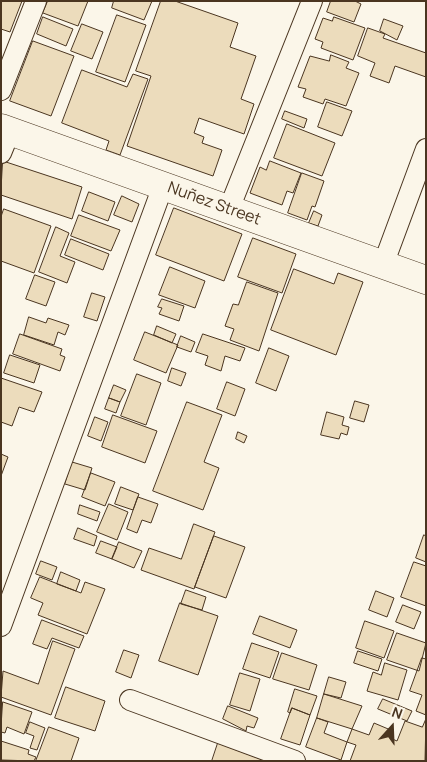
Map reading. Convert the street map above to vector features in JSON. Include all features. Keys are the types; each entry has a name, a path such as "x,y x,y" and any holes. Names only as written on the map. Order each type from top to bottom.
{"street":[{"path":"1,90 36,1"},
{"path":"229,209 312,1"},
{"name":"Nuñez Street","path":"4,137 163,186 426,280"},
{"path":"383,264 426,149"},
{"path":"1,626 163,186"},
{"path":"130,700 295,761"}],"building":[{"path":"1,1 22,1 10,32 1,29"},
{"path":"48,1 88,1 78,26 43,13"},
{"path":"114,1 152,1 144,20 112,8"},
{"path":"161,1 175,1 238,23 230,47 256,56 241,99 254,104 244,134 199,118 194,133 204,137 202,143 222,150 213,176 127,146 151,76 136,71"},
{"path":"331,1 355,1 361,4 354,22 327,12"},
{"path":"117,15 146,25 125,82 96,72"},
{"path":"43,17 73,29 66,46 37,34"},
{"path":"334,17 365,28 353,60 321,48 323,42 315,39 323,18 332,21"},
{"path":"384,19 403,26 397,40 380,31"},
{"path":"82,24 103,32 92,59 71,51"},
{"path":"368,28 385,34 383,38 426,53 426,77 395,66 389,83 370,76 375,63 358,56"},
{"path":"33,41 74,56 51,116 10,101"},
{"path":"331,55 349,62 346,68 359,73 346,106 325,99 323,104 303,97 306,89 298,87 310,56 329,61"},
{"path":"82,70 127,87 133,74 148,79 120,155 106,150 109,141 62,123"},
{"path":"327,102 352,111 342,136 318,127"},
{"path":"285,111 307,119 304,128 282,119"},
{"path":"287,124 335,143 322,176 274,158"},
{"path":"3,161 82,187 72,219 1,195"},
{"path":"270,161 301,173 293,193 287,191 282,205 250,193 260,167 266,170"},
{"path":"302,173 324,181 315,207 312,206 307,220 288,213"},
{"path":"89,192 115,202 108,221 82,211"},
{"path":"122,196 139,204 132,222 114,215"},
{"path":"174,208 242,234 224,281 156,255"},
{"path":"4,209 51,226 34,273 1,261 1,217"},
{"path":"314,211 322,215 318,226 309,223"},
{"path":"79,215 120,230 111,251 71,236"},
{"path":"56,227 69,233 60,256 75,262 67,283 39,272"},
{"path":"253,238 296,254 282,293 238,277"},
{"path":"71,239 109,254 103,270 65,255"},
{"path":"170,267 205,281 195,308 159,295"},
{"path":"294,269 334,284 338,273 363,282 336,355 271,330"},
{"path":"35,275 55,282 46,306 26,299"},
{"path":"247,282 278,293 259,351 230,340 234,329 225,326 233,304 238,305"},
{"path":"92,293 105,297 97,321 84,317"},
{"path":"162,299 184,306 179,321 159,314 162,308 158,307"},
{"path":"29,317 46,323 48,318 69,325 65,335 58,332 54,345 24,335"},
{"path":"157,326 176,334 172,343 154,335"},
{"path":"145,332 178,345 166,373 134,360"},
{"path":"20,334 62,349 60,355 65,357 60,371 13,354"},
{"path":"203,334 245,348 240,361 225,356 221,371 205,365 208,356 196,352"},
{"path":"181,336 195,342 191,352 177,347"},
{"path":"269,348 289,356 276,391 256,383"},
{"path":"10,355 40,365 34,383 4,373"},
{"path":"172,368 186,373 181,386 168,381"},
{"path":"137,374 161,383 146,425 121,416"},
{"path":"1,378 42,392 34,412 19,407 12,426 1,422"},
{"path":"227,382 245,389 235,416 217,409"},
{"path":"114,385 126,390 120,402 109,398"},
{"path":"109,398 120,402 116,413 105,409"},
{"path":"355,401 369,405 364,422 350,418"},
{"path":"187,402 222,415 204,462 219,468 203,510 153,491"},
{"path":"327,412 344,417 342,425 349,427 347,435 341,433 339,439 321,435"},
{"path":"113,415 157,431 145,463 102,447"},
{"path":"95,417 108,422 101,441 88,436"},
{"path":"238,432 247,436 244,443 236,439"},
{"path":"1,454 8,457 1,476"},
{"path":"72,462 92,468 85,490 65,484"},
{"path":"91,473 115,482 105,506 82,497"},
{"path":"121,487 139,494 133,510 115,504"},
{"path":"138,497 158,504 151,523 142,520 137,533 127,529"},
{"path":"109,504 128,512 117,540 97,532"},
{"path":"80,505 100,512 97,521 78,514"},
{"path":"194,524 215,532 194,589 141,570 149,548 181,559"},
{"path":"78,528 97,536 94,546 74,539"},
{"path":"424,535 426,536 426,562 416,558"},
{"path":"214,536 245,547 226,598 195,587"},
{"path":"101,541 117,547 112,559 96,553"},
{"path":"119,542 142,551 134,568 112,559"},
{"path":"41,561 57,567 52,580 36,574"},
{"path":"414,562 426,566 426,606 401,597"},
{"path":"61,572 80,580 76,591 57,584"},
{"path":"40,577 81,593 85,582 105,589 87,634 38,615 43,603 31,598"},
{"path":"186,590 206,597 202,610 181,604"},
{"path":"376,591 394,598 387,617 369,610"},
{"path":"180,603 218,616 198,675 159,661"},
{"path":"403,605 421,612 414,629 396,622"},
{"path":"260,616 297,630 290,648 253,634"},
{"path":"42,620 84,636 79,648 52,638 47,649 33,644"},
{"path":"365,621 394,631 384,658 356,648"},
{"path":"397,633 426,643 419,671 387,660"},
{"path":"53,641 75,649 51,715 1,697 3,671 38,684"},
{"path":"252,643 279,652 270,678 243,669"},
{"path":"124,650 139,655 131,678 116,672"},
{"path":"358,651 382,659 378,671 354,663"},
{"path":"282,653 317,665 309,690 273,679"},
{"path":"422,658 426,659 426,715 416,711 422,695 410,691"},
{"path":"385,663 407,670 398,700 367,691 373,672 381,675"},
{"path":"240,673 260,679 250,711 230,705"},
{"path":"329,677 346,682 341,698 324,694"},
{"path":"66,687 105,701 95,731 55,718"},
{"path":"295,689 317,696 310,715 292,708 290,713 288,712"},
{"path":"324,694 362,706 352,729 317,718"},
{"path":"383,699 412,711 407,721 378,709"},
{"path":"3,702 32,712 24,734 7,727 5,733 1,732"},
{"path":"228,706 258,718 254,728 247,726 246,731 223,719"},
{"path":"292,708 310,715 300,745 281,739"},
{"path":"317,718 328,722 324,733 347,742 341,760 306,747"},
{"path":"426,719 425,761 350,761 356,745 347,742 352,729 369,735 374,723 393,731 390,738 397,741 405,721 422,727"},
{"path":"30,722 45,728 37,750 30,748 34,736 26,733"},
{"path":"49,727 79,738 71,761 36,761"},
{"path":"1,741 29,750 28,754 36,757 34,761 1,760"},
{"path":"218,743 266,761 212,761"}]}
